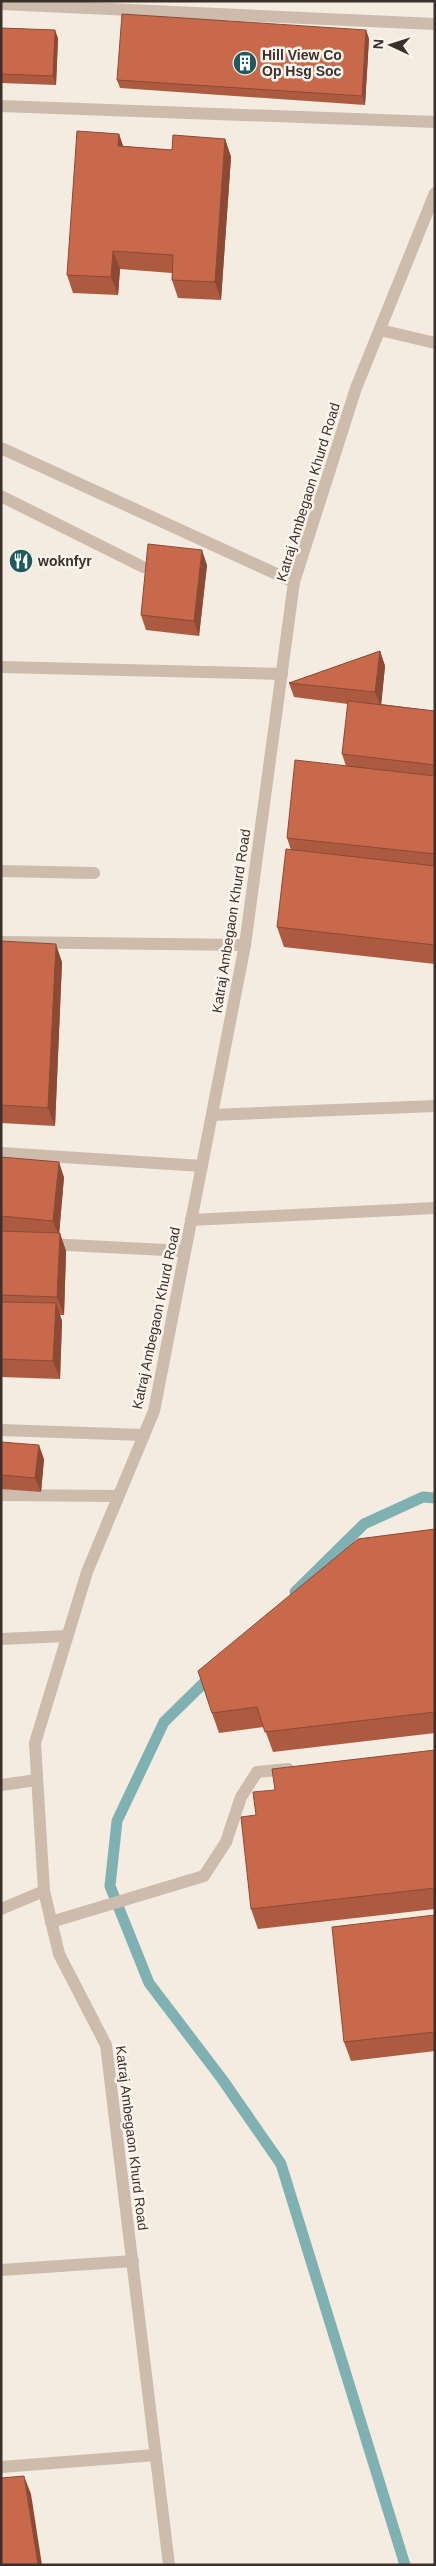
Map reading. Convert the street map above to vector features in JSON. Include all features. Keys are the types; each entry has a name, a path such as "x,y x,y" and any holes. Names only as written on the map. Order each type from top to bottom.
{"street":[{"path":"1,4 117,6 435,24"},
{"path":"1,106 435,122"},
{"name":"Katraj Ambegaon Khurd Road","path":"169,2565 106,2045 59,1954 51,1922 44,1891 35,1743 87,1572 154,1411 245,945 294,582 356,388 435,193"},
{"path":"380,330 435,343"},
{"path":"1,448 294,582"},
{"path":"1,496 143,567"},
{"path":"1,666 282,674"},
{"path":"1,871 94,873"},
{"path":"1,942 245,945"},
{"path":"212,1115 435,1106"},
{"path":"1,1153 202,1166"},
{"path":"191,1220 435,1208"},
{"path":"30,1243 185,1251"},
{"path":"1,1430 144,1435"},
{"path":"1,1495 118,1496"},
{"path":"1,1638 67,1636"},
{"path":"51,1922 204,1876 226,1842 241,1797 257,1772 296,1768"},
{"path":"1,1786 37,1780"},
{"path":"1,1909 44,1891"},
{"path":"1,2270 133,2261"},
{"path":"1,2467 156,2455"}],"building":[{"name":"Hill View Co Op Hsg Soc","path":"122,14 366,30 362,96 117,80"},
{"path":"1,28 55,30 53,76 1,74"},
{"path":"77,131 119,134 118,146 172,150 173,135 225,139 215,282 172,280 173,255 113,251 111,277 67,275"},
{"path":"148,544 202,550 194,621 141,615"},
{"path":"380,651 375,692 289,683"},
{"path":"348,701 435,711 435,765 342,754"},
{"path":"295,760 435,776 435,854 287,838"},
{"path":"286,849 435,866 435,945 277,927"},
{"path":"1,941 56,944 48,1108 1,1105"},
{"path":"1,1157 59,1162 53,1221 1,1216"},
{"path":"1,1231 60,1233 57,1297 1,1295"},
{"path":"1,1302 56,1303 53,1361 1,1359"},
{"path":"1,1442 39,1445 35,1478 1,1475"},
{"path":"435,1529 435,1712 265,1732 257,1707 212,1713 198,1671 358,1539"},
{"path":"435,1750 435,1888 251,1909 241,1817 256,1815 253,1792 275,1790 272,1769"},
{"path":"435,1915 435,2032 344,2042 332,1927"},
{"path":"24,2476 38,2565 1,2565 1,2478"}],"waterway":[{"path":"295,1592 364,1524 423,1497 435,1498"},
{"path":"213,1674 164,1722 117,1821 110,1886 149,1983 222,2079 281,2164 405,2565"}],"place":[{"name":"Hill View Co Op Hsg Soc","path":"245,63"},
{"name":"woknfyr","path":"21,561"}]}
